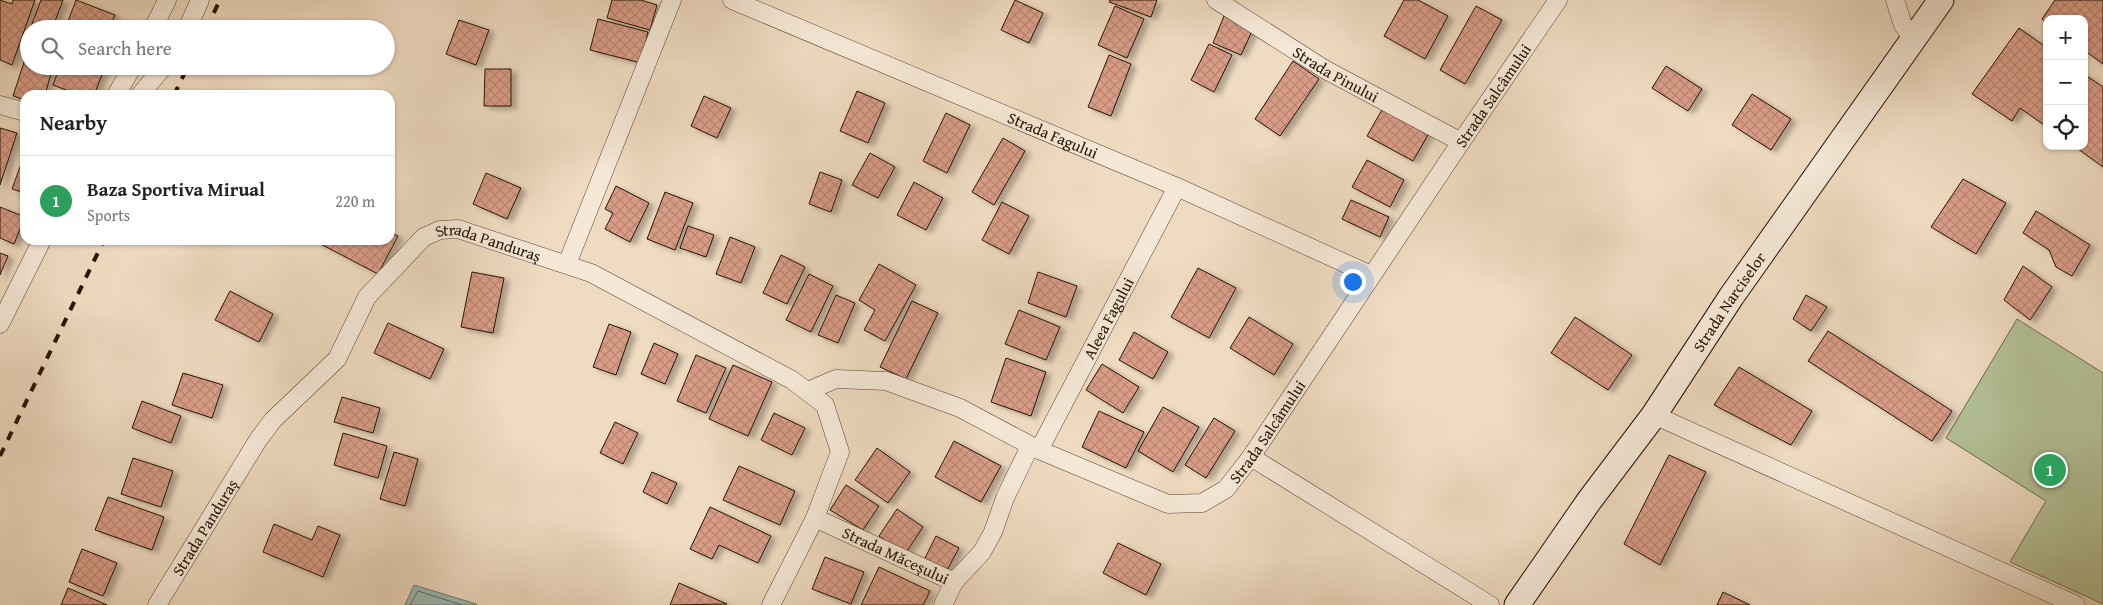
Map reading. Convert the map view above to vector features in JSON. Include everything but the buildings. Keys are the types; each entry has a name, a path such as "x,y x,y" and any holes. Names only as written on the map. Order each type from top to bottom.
{"main road":[{"name":"Strada Narciselor","path":"1517,605 1589,501 1654,415 1730,297 1941,0"}],"street":[{"path":"157,20 166,0"},
{"path":"191,20 200,0"},
{"path":"567,264 672,0"},
{"name":"Strada Fagului","path":"732,0 1176,187 1371,275"},
{"name":"Strada Pinului","path":"1216,0 1326,70 1460,142"},
{"name":"Strada Salcâmului","path":"808,391 836,379 886,381 960,408 1035,448 1168,504 1202,503 1226,489 1251,457 1460,142 1558,0"},
{"path":"1895,0 1903,25 1914,39"},
{"path":"119,90 128,75"},
{"path":"144,90 157,75"},
{"path":"0,105 20,111"},
{"name":"Aleea Fagului","path":"954,582 982,552 990,538 1005,498 1035,448 1176,187"},
{"name":"Strada Panduraș","path":"157,605 258,440 273,420 337,359 368,297 424,237 440,230 458,229 591,273 792,380 808,391 825,406 840,452 815,518"},
{"path":"0,324 40,245"},
{"path":"1654,415 2076,605"},
{"path":"1251,457 1490,605"},
{"path":"771,605 815,518"},
{"name":"Strada Măceșului","path":"815,518 954,582 943,605"}],"green space":[{"path":"2017,319 2103,373 2103,604 2010,562 2046,501 1946,438"}],"water":[{"path":"414,585 476,604 477,605 405,605"}],"railway":[{"path":"210,20 220,0"},
{"path":"176,90 184,75"},
{"path":"0,456 102,245"}],"place":[{"name":"Baza Sportiva Mirual","path":"2050,470"}]}
